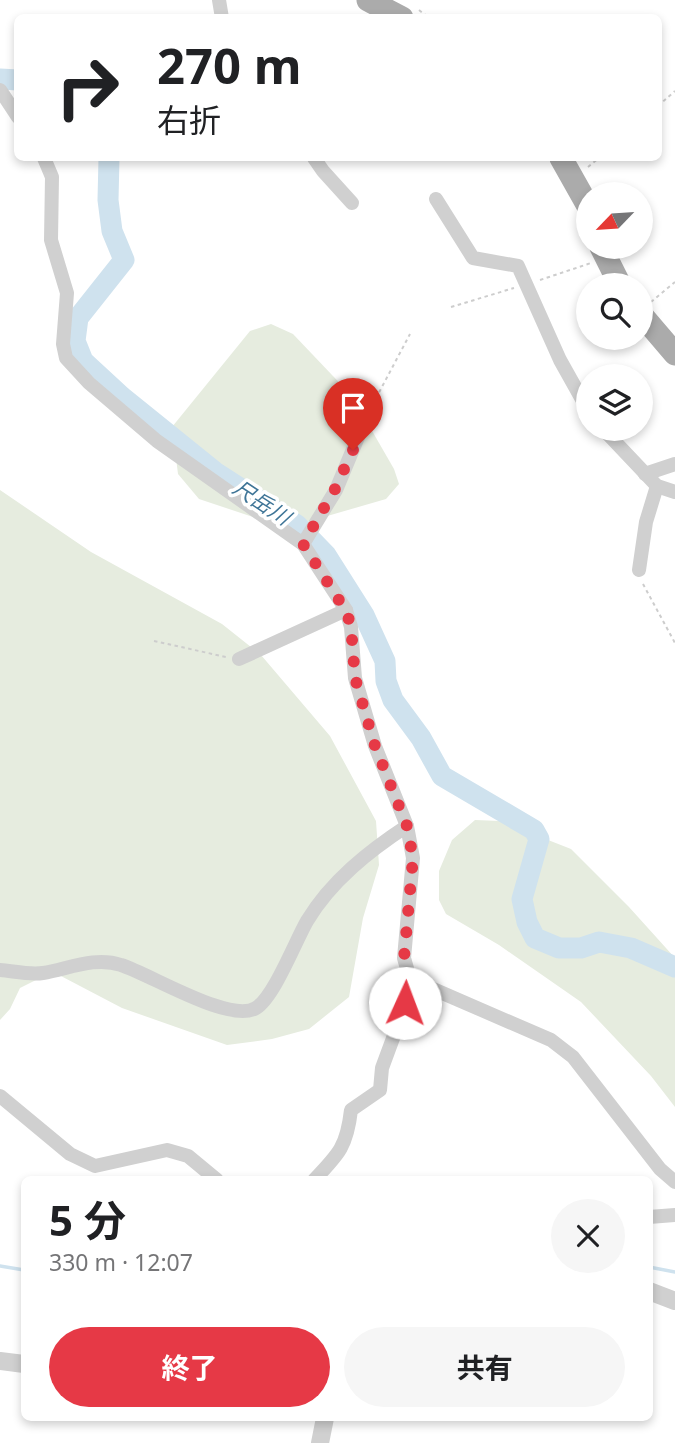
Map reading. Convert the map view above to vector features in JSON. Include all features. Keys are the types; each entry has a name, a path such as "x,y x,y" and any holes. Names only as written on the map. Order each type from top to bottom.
{"main road":[{"path":"368,0 394,14"},
{"path":"563,161 576,185"},
{"path":"653,320 675,354"}],"street":[{"path":"0,90 14,111"},
{"path":"45,161 52,177 51,240 67,293 63,344 66,358 89,383 157,441 303,544 346,611 351,626 355,678 375,746 407,826 413,858 404,958 410,979 405,1003 382,1068 380,1090 351,1110 348,1136 335,1158 318,1176"},
{"path":"316,161 352,202"},
{"path":"436,199 473,258 518,266 576,388"},
{"path":"303,544 335,489 362,427"},
{"path":"614,441 657,486 675,492"},
{"path":"645,474 675,464"},
{"path":"639,570 646,522 657,486"},
{"path":"235,658 346,611"},
{"path":"0,970 39,974 94,962 120,964 212,1005 238,1012 255,1009 268,996 308,920 331,889 373,848 407,826"},
{"path":"410,979 551,1040 573,1057 660,1169 675,1182"},
{"path":"0,1096 70,1154 95,1166 167,1150 188,1156 212,1176"},
{"path":"653,1217 675,1215"},
{"path":"653,1293 675,1301"},
{"path":"0,1361 21,1364"},
{"path":"320,1443 324,1421"}],"path":[{"path":"451,306 525,285 586,259"},
{"path":"653,301 675,282"},
{"path":"362,427 410,334"},
{"path":"639,570 644,585 675,643"},
{"path":"154,641 235,658"}],"shaded area":[{"path":"271,324 293,334 352,396 394,469 399,484 386,499 310,521 265,521 199,499 178,474 172,427 250,331"},
{"path":"0,490 91,552 222,624 261,655 330,736 376,821 379,865 363,918 349,997 309,1029 272,1039 227,1045 122,1008 59,975 36,980 20,988 10,1009 0,1020"},
{"path":"475,820 500,821 571,849 675,958 675,1107 651,1076 581,1002 499,945 446,914 439,900 439,871 452,840"}],"waterway":[{"name":"尺岳川","path":"0,79 14,80"},
{"name":"尺岳川","path":"109,161 108,200 112,231 124,260 78,318 75,341 83,361 122,397 215,472 297,525 326,555 364,615 385,661 386,681 393,700 421,738 442,776 534,830 539,839 522,899 527,922 535,938 559,948 581,948 599,942 631,948 675,967"},
{"path":"0,1266 21,1270"},
{"path":"653,1268 675,1272"}],"route":[{"path":"353,450 335,489 303,544 346,611 351,626 355,678 375,746 407,826 413,858 404,958 410,979 405,1003"}]}
